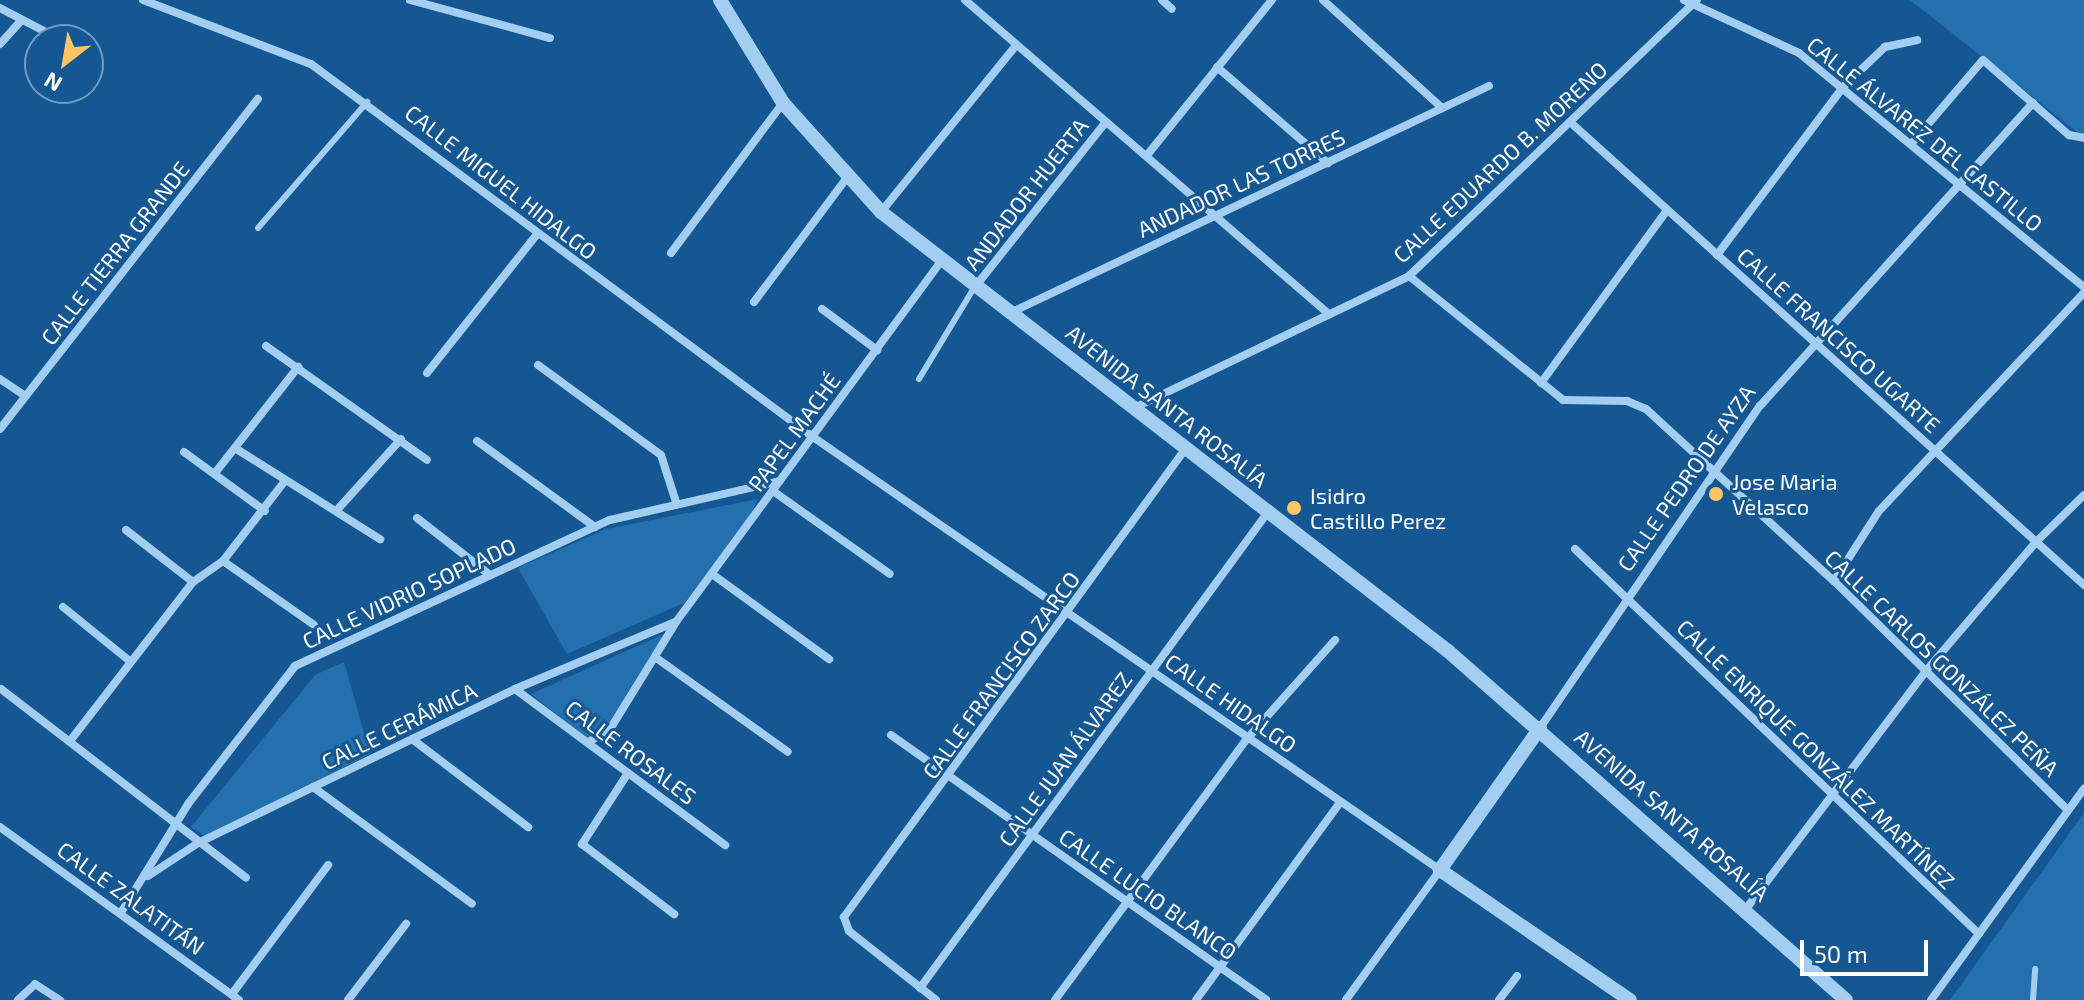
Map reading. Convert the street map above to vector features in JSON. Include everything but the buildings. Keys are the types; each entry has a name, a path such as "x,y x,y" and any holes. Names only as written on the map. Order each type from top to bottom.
{"street":[{"name":"CALLE MIGUEL HIDALGO","path":"143,0 311,64 367,102 537,234 813,437"},
{"path":"410,0 466,12 550,38"},
{"path":"457,0 466,12"},
{"name":"AVENIDA SANTA ROSALÍA","path":"720,0 783,103 846,179 881,212 940,263 1136,407 1540,728 1846,1000"},
{"path":"965,0 1105,123 1148,154 1218,213 1329,314"},
{"path":"1162,0 1172,9"},
{"path":"1148,154 1272,0"},
{"path":"1323,0 1442,108"},
{"name":"CALLE ÁLVAREZ DEL CASTILLO","path":"1690,2 1773,38 1844,86 2084,290"},
{"name":"CALLE EDUARDO B. MORENO","path":"1136,407 1409,276 1690,2"},
{"path":"0,8 25,24"},
{"path":"0,44 20,22"},
{"path":"1717,255 1844,86 1885,47 1917,40"},
{"path":"881,212 1016,45"},
{"path":"1912,143 1983,60 2069,135 2083,139"},
{"path":"1217,67 1328,163"},
{"name":"ANDADOR LAS TORRES","path":"1009,313 1489,86"},
{"name":"CALLE TIERRA GRANDE","path":"0,429 258,99"},
{"path":"671,253 783,103"},
{"name":"CALLE PEDRO DE AYZA","path":"1440,870 1760,406 1962,186 2033,103"},
{"name":"CALLE FRANCISCO UGARTE","path":"1570,122 2084,585"},
{"name":"ANDADOR HUERTA","path":"974,288 1105,123"},
{"path":"754,302 846,179"},
{"path":"1541,383 1667,210"},
{"path":"427,373 537,234"},
{"name":"PAPEL MACHÉ","path":"588,742 609,731 676,622 940,263"},
{"name":"CALLE CARLOS GONZÁLEZ PEÑA","path":"1409,276 1563,400 1637,403 1834,581 2068,810"},
{"path":"1834,581 1879,511 2084,290"},
{"path":"822,309 877,350"},
{"path":"266,346 427,460"},
{"path":"538,365 661,455 677,505"},
{"path":"215,473 238,450 298,367"},
{"path":"0,379 25,396"},
{"name":"CALLE HIDALGO","path":"813,437 1150,674 1630,1000"},
{"path":"338,509 401,439"},
{"path":"477,441 595,527"},
{"name":"CALLE FRANCISCO ZARCO","path":"920,988 844,923 1187,447"},
{"path":"238,450 284,482 338,509 380,539"},
{"path":"184,452 265,511"},
{"name":"CALLE VIDRIO SOPLADO","path":"122,911 145,878 175,824 295,666 595,527 780,481"},
{"path":"70,741 193,582 223,561 265,511 284,482"},
{"path":"773,491 890,574"},
{"path":"1746,909 1925,672 2036,542 2084,495"},
{"name":"CALLE JUAN ÁLVAREZ","path":"920,988 1268,512"},
{"path":"417,518 490,575"},
{"path":"126,530 193,582"},
{"name":"CALLE ENRIQUE GONZÁLEZ MARTÍNEZ","path":"1575,549 1979,934"},
{"path":"223,561 314,625"},
{"path":"712,574 829,659"},
{"path":"63,607 131,662"},
{"name":"CALLE CERÁMICA","path":"145,878 198,843 515,689 676,622"},
{"path":"1055,1000 1125,900 1246,740 1335,640"},
{"path":"655,657 788,752"},
{"path":"1,689 246,878"},
{"name":"CALLE ROSALES","path":"515,689 725,845"},
{"name":"CALLE LUCIO BLANCO","path":"891,735 1266,1000"},
{"path":"412,739 528,827"},
{"path":"628,773 582,844 674,914"},
{"path":"313,787 472,904"},
{"path":"1931,1000 2084,789"},
{"path":"1196,1000 1339,804"},
{"name":"CALLE ZALATITÁN","path":"0,827 122,911 235,997"},
{"path":"235,997 328,865"},
{"path":"1346,1000 1440,870"},
{"path":"348,1000 406,924"},
{"path":"1499,1000 1517,976"},
{"path":"18,1000 35,984 60,1000"},
{"path":"920,988 936,1000"}],"lane":[{"path":"258,228 367,102"},
{"path":"919,379 974,288"},
{"path":"2033,1000 2035,969"}],"shaded area":[{"path":"1910,0 2084,0 2084,134 2082,136"},
{"path":"758,499 744,528 684,603 567,654 518,568 606,529"},
{"path":"666,633 608,729 588,739 531,694"},
{"path":"344,662 370,754 205,836 191,827 315,675"},
{"path":"2084,813 2084,1000 1950,1000"}],"place":[{"name":"Jose Maria Velasco","path":"1716,494"},
{"name":"Isidro Castillo Perez","path":"1294,508"}]}
